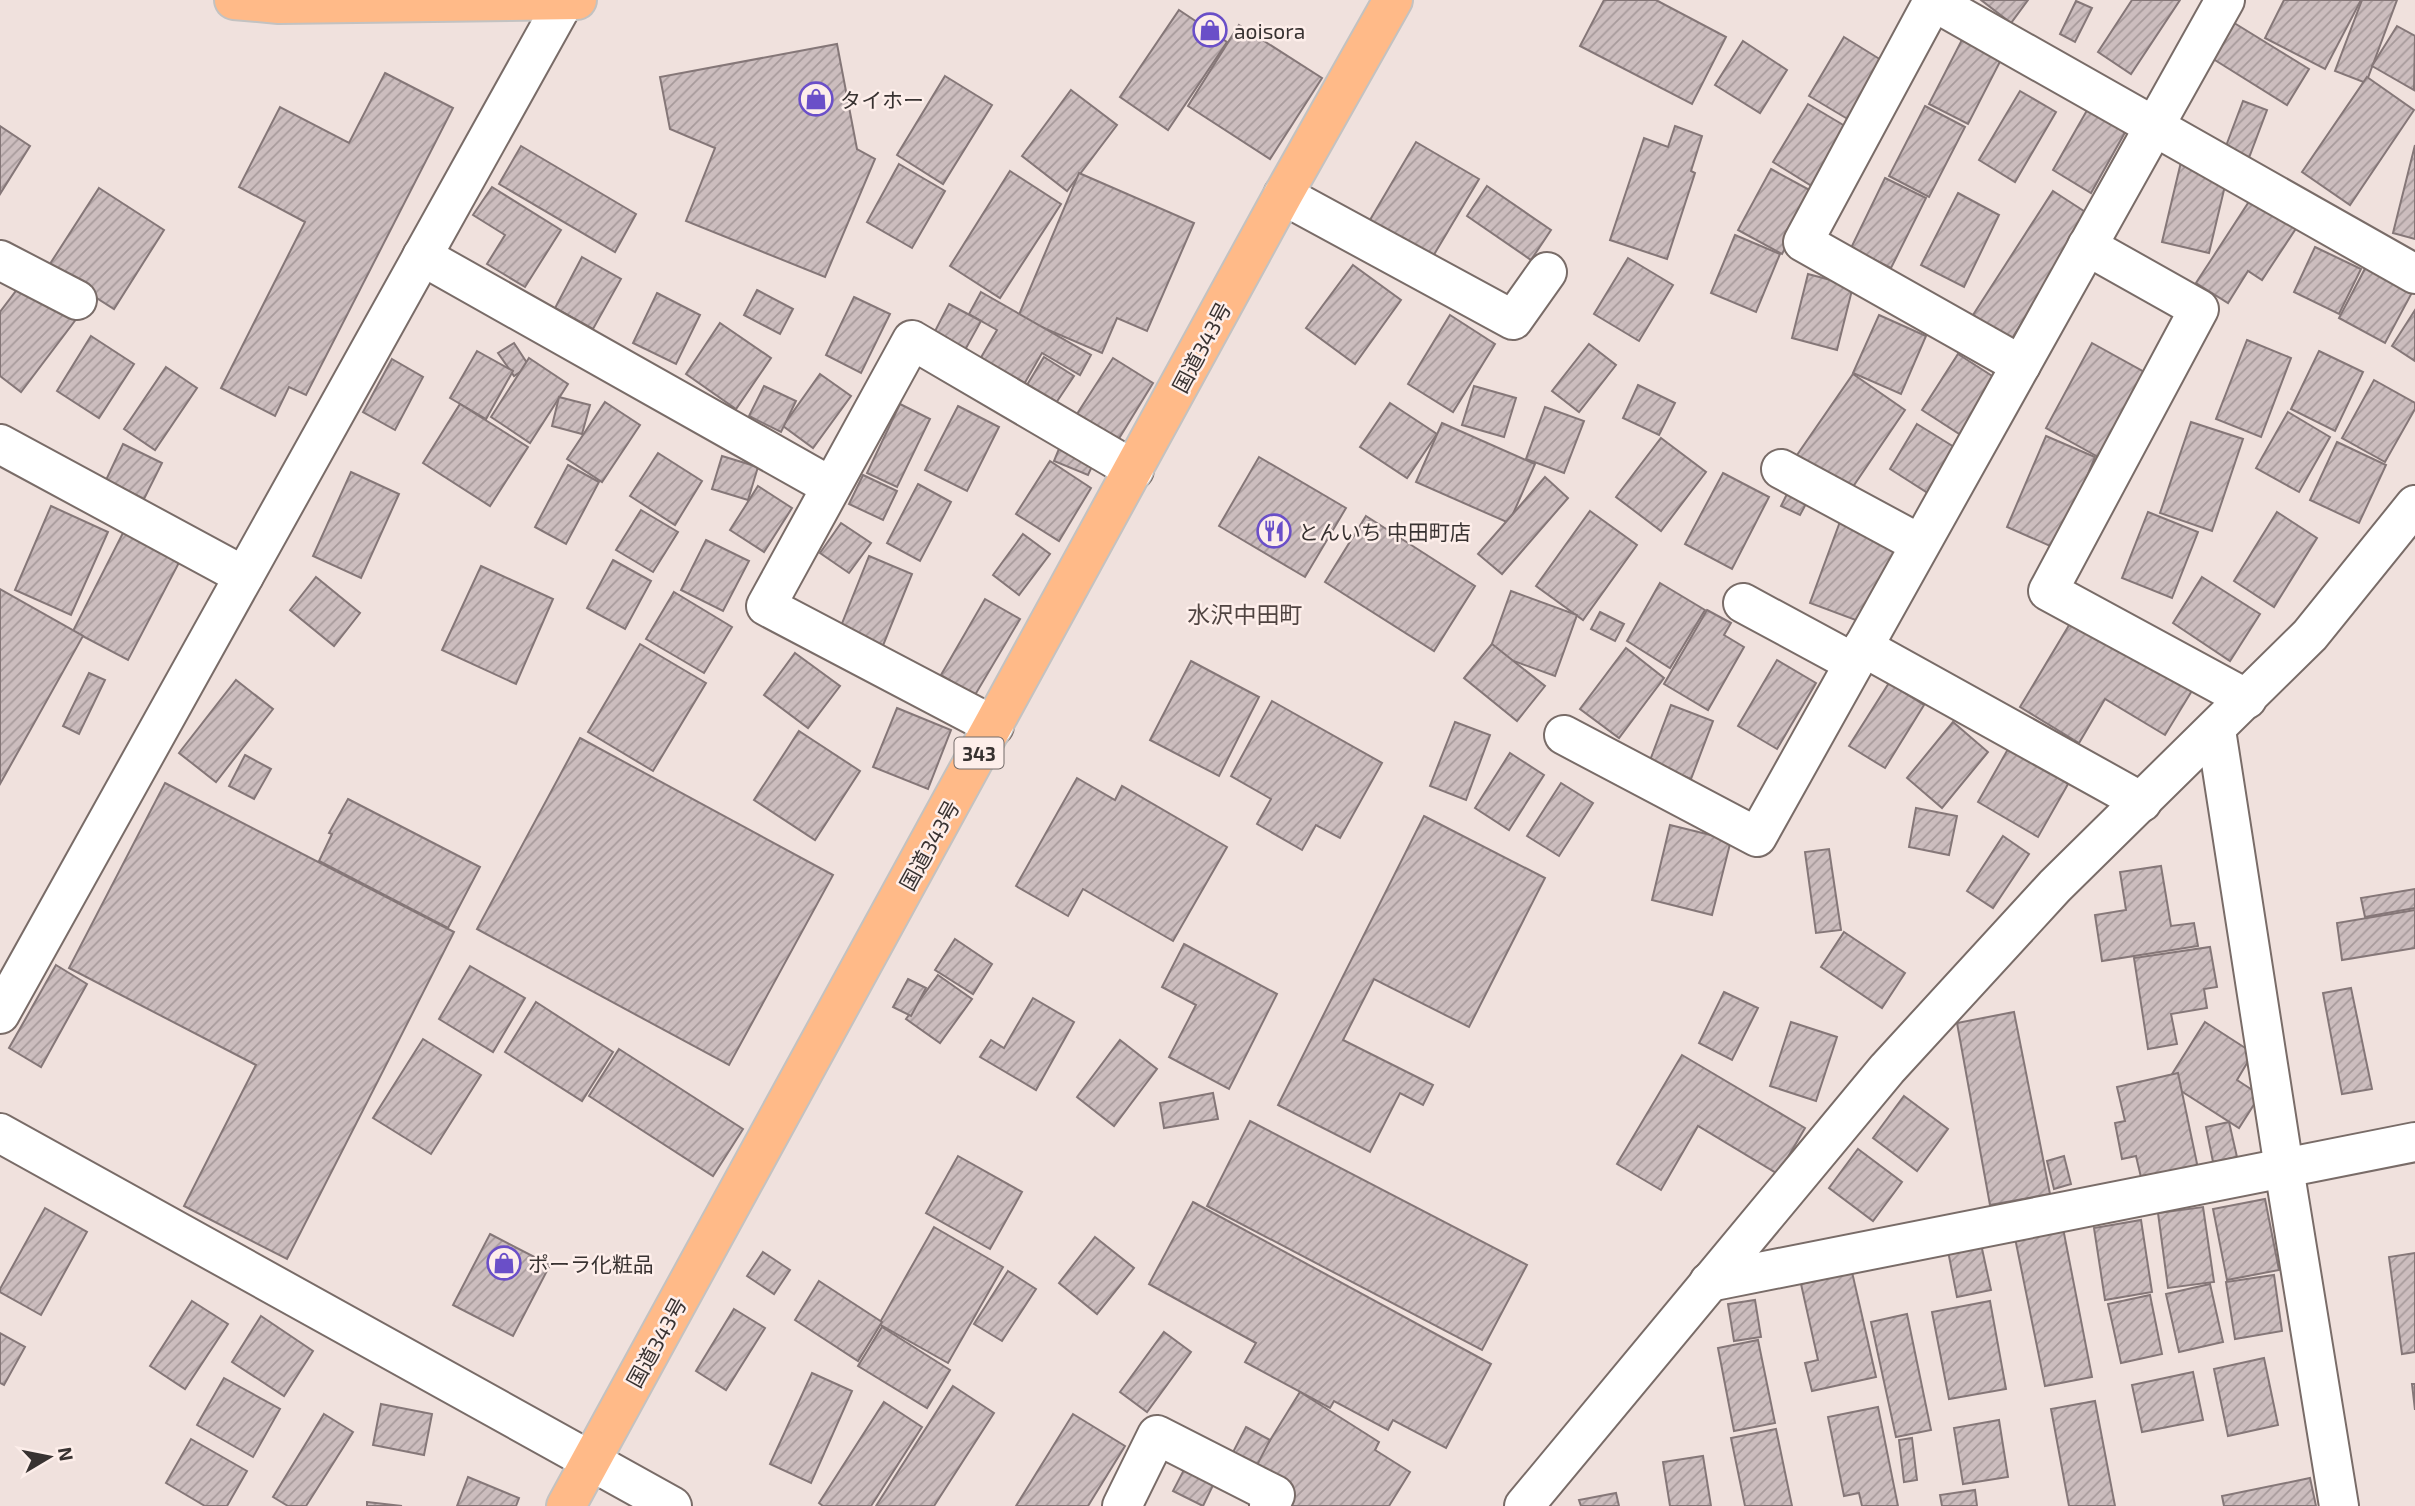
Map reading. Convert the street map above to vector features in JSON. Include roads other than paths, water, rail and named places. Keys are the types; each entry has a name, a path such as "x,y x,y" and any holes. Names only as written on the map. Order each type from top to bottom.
{"highway":[{"path":"234,0 279,4 569,0"},
{"name":"国道343号","path":"566,1506 1283,195 1393,0"}],"street":[{"path":"0,1014 422,256 569,0"},
{"path":"1564,735 1757,837 2225,0"},
{"path":"2021,365 1803,242 1932,1 2415,274"},
{"path":"1283,195 1513,320 1548,272"},
{"path":"2087,246 2199,309 2048,591 2247,699"},
{"path":"422,256 830,486"},
{"path":"0,260 77,300"},
{"path":"994,726 766,606 830,486 912,340 1134,470"},
{"path":"0,444 244,576"},
{"path":"1781,469 1920,544"},
{"path":"1524,1506 1887,1069 2055,886 2310,635 2415,505"},
{"path":"1743,603 1858,655 2142,802"},
{"path":"2216,730 2339,1506"},
{"path":"0,1133 672,1506"},
{"path":"1709,1282 2415,1142"},
{"path":"1122,1506 1157,1435 1275,1495 1269,1506"}],"place":[{"name":"aoisora","path":"1210,30"},
{"name":"タイホー","path":"816,99"},
{"name":"とんいち 中田町店","path":"1274,531"},
{"name":"ポーラ化粧品","path":"504,1263"}],"district":[{"name":"水沢中田町","path":"1245,614"}]}
